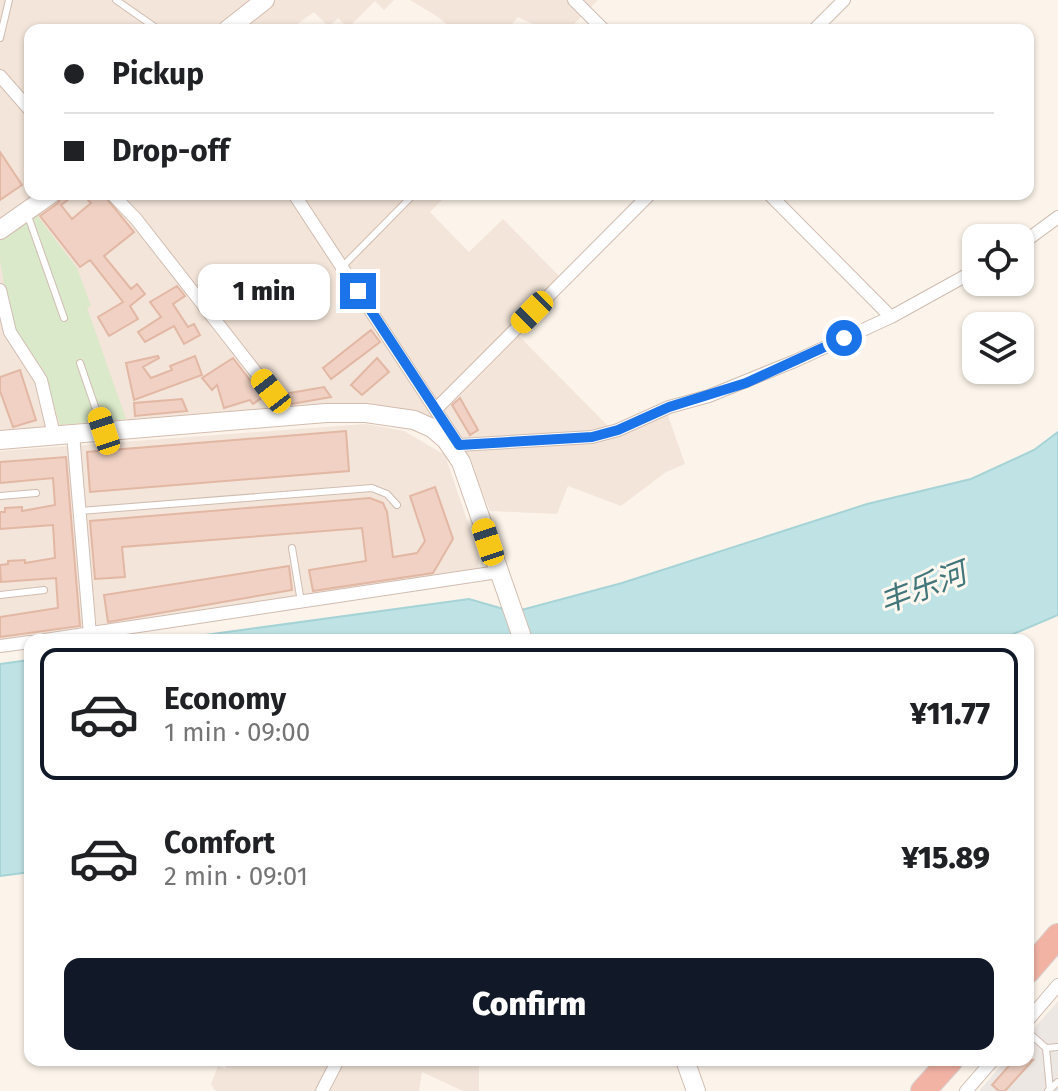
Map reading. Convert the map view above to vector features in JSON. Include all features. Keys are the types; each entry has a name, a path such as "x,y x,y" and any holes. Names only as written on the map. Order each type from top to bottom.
{"highway":[{"path":"1034,964 1058,936"},
{"path":"1034,985 1058,958"},
{"path":"923,1091 946,1066"},
{"path":"942,1091 964,1066"}],"main road":[{"path":"235,24 265,0"},
{"path":"0,230 43,200"},
{"path":"0,440 290,416 366,413 414,420 440,434 460,454 521,634"},
{"path":"687,1066 696,1091"}],"street":[{"path":"574,0 598,24"},
{"path":"820,24 844,0"},
{"path":"0,76 24,103"},
{"path":"118,200 136,219 290,416"},
{"path":"298,200 436,409 460,454 592,437 618,430 669,407 746,383 891,317 962,278"},
{"path":"436,409 644,200"},
{"path":"775,200 891,317"},
{"path":"1034,235 1058,217"},
{"path":"0,290 10,332 41,380 64,435 80,511 90,634 498,572"},
{"path":"0,646 24,643"},
{"path":"1034,1013 1058,985"},
{"path":"322,1091 335,1066"},
{"path":"966,1091 988,1066"}],"lane":[{"path":"0,38 9,0"},
{"path":"116,0 150,24"},
{"path":"342,267 408,200"},
{"path":"26,213 64,318"},
{"path":"80,363 104,431"},
{"path":"80,511 372,488 387,494 397,505"},
{"path":"0,496 36,493"},
{"path":"292,548 301,602"},
{"path":"0,595 44,590"},
{"path":"1034,1037 1046,1048 1049,1090"},
{"path":"1046,1048 1058,1047"},
{"path":"1049,1090 1058,1082"}],"shaded area":[{"path":"0,0 394,0 384,10 375,1 352,24 344,24 338,18 332,24 326,24 314,12 297,24 24,24 24,200 442,200 430,212 469,252 503,219 566,283 517,334 609,427 664,404 685,464 666,472 621,506 568,486 557,514 490,511 460,438 402,410 0,433"},
{"path":"410,0 598,0 574,24 533,24 518,17 512,24 446,24"},
{"path":"366,424 404,431 445,455 479,555 478,571 54,634 24,634 24,638 0,642 0,451"},
{"path":"1058,1001 1058,1091 979,1091 1001,1066 1034,1066 1034,1028"},
{"path":"218,1066 225,1069 227,1066 479,1066 479,1091 463,1091 422,1072 419,1091 216,1091 211,1084"}],"green space":[{"path":"35,213 77,268 91,306 87,308 126,419 60,425 44,371 11,324 0,260 0,236"}],"water":[{"name":"丰乐河","path":"1058,432 1058,615 1013,634 213,634 469,599 514,612 622,583 867,504 971,479 1034,450"},
{"path":"24,661 24,873 0,876 0,664"}],"building":[{"path":"0,152 22,185 0,200"},
{"path":"68,200 61,205 72,219 91,203 88,200 108,200 134,232 104,256 131,289 137,284 145,294 130,306 138,319 109,336 98,317 123,302 90,260 80,267 40,216"},
{"path":"177,286 185,296 173,304 188,327 194,324 200,335 184,344 174,326 145,342 138,332 161,317 150,302"},
{"path":"371,330 380,342 331,379 323,368"},
{"path":"158,356 143,367 151,378 195,356 202,375 134,400 126,363"},
{"path":"233,358 263,397 253,404 250,400 224,408 217,385 212,390 202,378"},
{"path":"377,358 389,372 362,395 351,385"},
{"path":"20,370 36,420 13,427 0,391 0,377"},
{"path":"324,387 331,397 292,404 284,394"},
{"path":"460,398 478,430 470,435 452,405"},
{"path":"182,399 187,411 135,416 134,403"},
{"path":"346,431 349,471 90,492 87,452"},
{"path":"66,457 80,626 0,637 0,617 58,608 56,578 1,582 0,565 8,564 8,561 25,560 25,563 55,558 53,525 0,529 0,512 5,512 5,508 22,507 22,511 55,505 53,478 0,483 0,462"},
{"path":"435,487 453,539 433,573 313,591 309,570 366,561 362,528 122,547 125,577 95,579 90,521 370,498 383,503 387,512 393,557 417,553 425,541 410,496"},
{"path":"289,566 292,590 108,622 104,595"},
{"path":"1009,1066 1028,1066 1005,1091 999,1091 992,1085"}],"route":[{"path":"358,291 459,445 592,437 618,430 669,407 746,383 844,338"}]}
